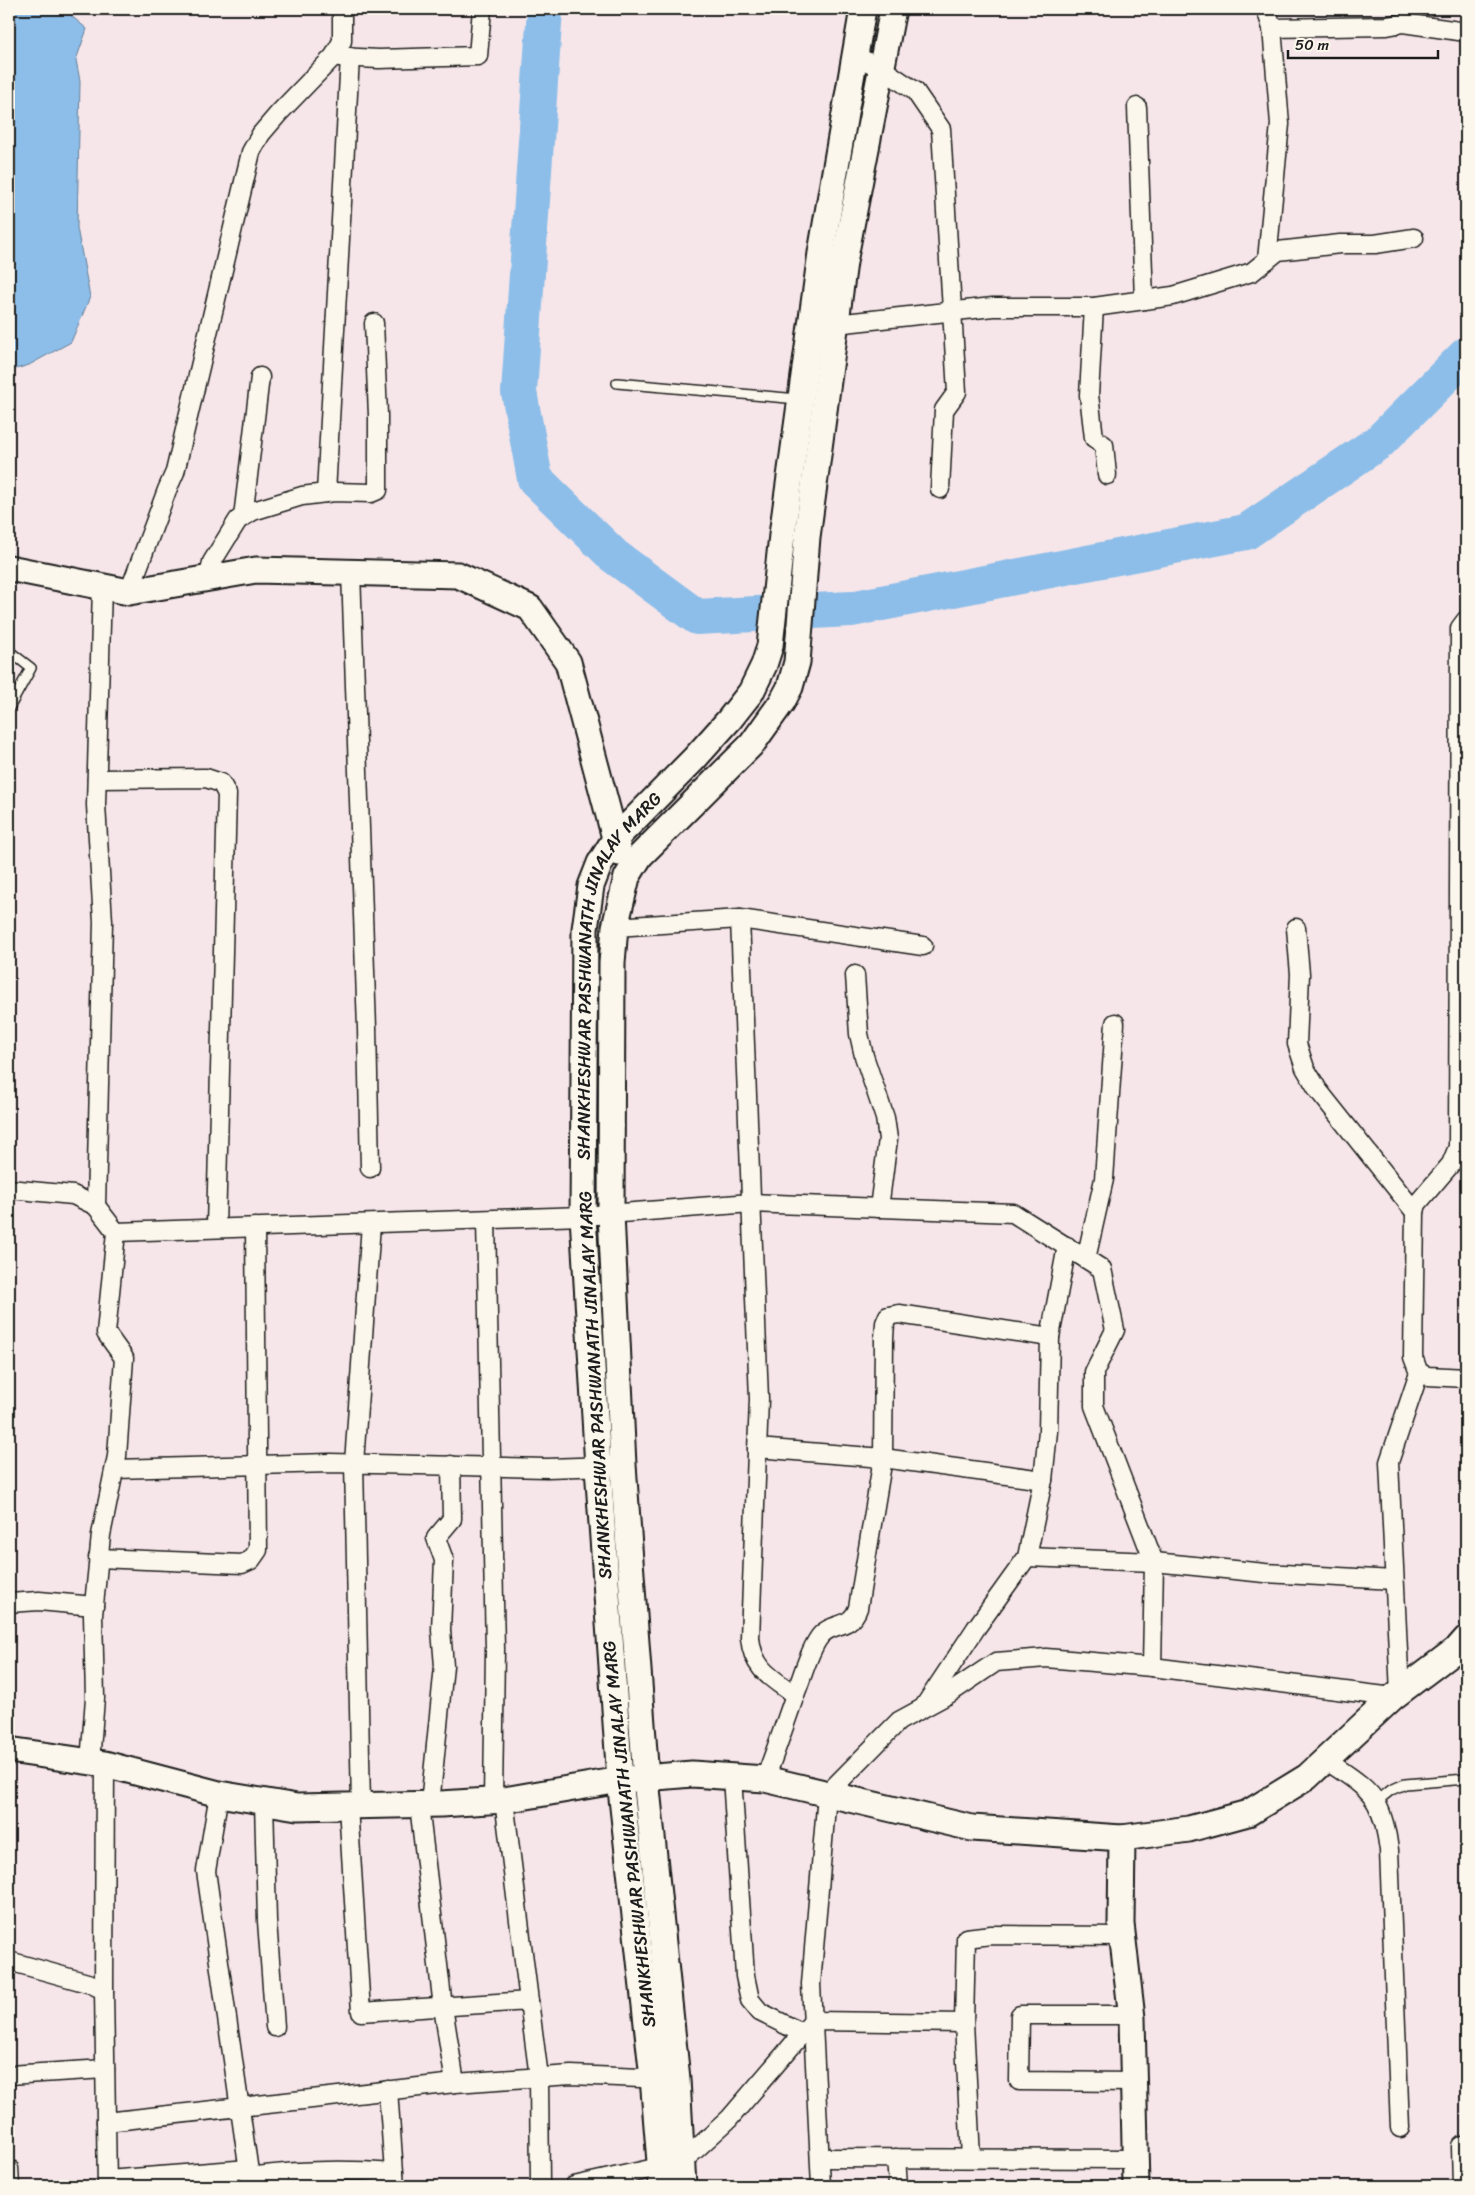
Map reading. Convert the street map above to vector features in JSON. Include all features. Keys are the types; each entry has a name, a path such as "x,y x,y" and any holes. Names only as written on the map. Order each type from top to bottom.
{"main road":[{"path":"794,536 823,326 822,253 863,9"},
{"path":"672,2175 623,1465 611,1214 612,963 615,927 627,877 640,856 752,744 782,702 790,687 797,662 794,536 801,400 844,262 893,9"},
{"name":"SHANKHESHWAR PASHWANATH JINALAY MARG","path":"665,2079 620,1780 598,1467 583,1216 585,929 591,886 600,863 615,839 694,759 751,692 770,646 794,536"},
{"path":"9,568 129,592 256,570 458,574 530,608 568,662 615,839 627,877"},
{"path":"9,1750 98,1763 219,1794 297,1807 499,1800 620,1780 692,1774 765,1779 972,1828 1122,1838 1189,1829 1248,1813 1307,1777 1397,1695 1464,1645"},
{"path":"1122,1838 1122,1936 1132,2015 1136,2186"}],"street":[{"path":"326,493 342,57 342,9"},
{"path":"129,592 175,472 251,152 261,134 279,113 342,57 379,60 478,56 482,9"},
{"path":"1266,9 1272,28 1280,124 1267,260"},
{"path":"1272,28 1387,26 1402,16 1466,32"},
{"path":"855,56 881,68 916,91 941,129 957,392 944,410 940,489"},
{"path":"1137,107 1144,300"},
{"path":"823,326 952,310 993,307 1094,307 1173,296 1252,272 1278,251 1340,244 1375,244 1414,238"},
{"path":"1094,307 1089,394 1094,438 1104,445 1106,474"},
{"path":"210,578 212,562 238,520 253,510 294,498 326,493 371,493 378,490 378,415 374,322"},
{"path":"243,517 260,377"},
{"path":"351,572 370,1168"},
{"path":"96,1206 103,922 96,805 102,586"},
{"path":"821,2186 808,2027 827,1794 899,1721 947,1695 996,1662 1046,1658 1152,1667 1397,1695 1389,1462 1419,1373 1413,1357 1415,1212 1417,1204 1451,1164 1458,1147 1460,628 1466,620"},
{"path":"97,778 206,778 221,783 227,794 216,1228"},
{"path":"740,919 759,1399 751,1653 759,1668 795,1695"},
{"path":"615,927 740,919 923,946"},
{"path":"1296,928 1300,974 1297,1044 1305,1068 1318,1090 1415,1212"},
{"path":"855,975 859,1034 864,1056 885,1118 888,1139 880,1208"},
{"path":"1086,1259 1104,1179 1115,1023"},
{"path":"9,1189 73,1195 96,1206 116,1232 106,1333 124,1358 117,1456 101,1535 94,1606 107,2183 250,2177 290,2171 335,2170 394,2180 388,2090"},
{"path":"116,1232 583,1216 751,1203 1014,1213 1102,1269 1115,1330 1094,1372 1094,1406 1154,1562 1152,1667"},
{"path":"486,1220 494,1649 499,1800 539,2077 540,2186"},
{"path":"371,1224 354,1463 354,1806 361,2012 529,2001"},
{"path":"98,1558 242,1564 251,1560 258,1550 255,1227"},
{"path":"924,1708 976,1628 1028,1557 1043,1480 1048,1431 1050,1337 1068,1246"},
{"path":"765,1779 818,1638 828,1629 846,1624 855,1617 858,1608 883,1458 884,1338 885,1323 888,1316 899,1314 1050,1337"},
{"path":"1419,1373 1428,1376 1466,1378"},
{"path":"757,1448 883,1458 1043,1480"},
{"path":"115,1469 354,1463 491,1467 598,1467 623,1465"},
{"path":"450,1465 452,1519 436,1538 444,1560 441,1630 444,1666 425,1804 443,2007 454,2083"},
{"path":"1028,1557 1154,1562 1265,1573 1394,1580"},
{"path":"9,1603 39,1601 94,1606"},
{"path":"1326,1760 1361,1787 1376,1802 1385,1826 1390,1850 1400,2128"},
{"path":"732,1777 746,1976 750,2000 760,2012 808,2027 964,2023"},
{"path":"219,1794 206,1871 250,2177"},
{"path":"264,1801 268,1921 275,2027"},
{"path":"971,2158 964,2023 966,1938 991,1935 1122,1936"},
{"path":"9,1961 91,1984 104,1990"},
{"path":"1132,2015 1020,2015 1019,2081 1134,2082"},
{"path":"574,2186 672,2175 729,2119 808,2027"},
{"path":"9,2075 105,2069"},
{"path":"106,2122 454,2083 571,2075 665,2079"},
{"path":"1461,2146 1462,2186"},
{"path":"820,2158 1135,2159"},
{"path":"896,2158 898,2186"},
{"path":"9,2168 10,2186"}],"lane":[{"path":"617,382 801,400"},
{"path":"9,651 31,668 9,708"},
{"path":"1376,1802 1391,1790 1405,1784 1466,1779"}],"water":[{"path":"9,9 69,9 69,14 87,29 76,60 80,81 77,228 90,297 71,342 29,365 9,371"}],"waterway":[{"path":"545,9 519,392 535,479 614,556 697,617 851,609 1246,532 1379,442 1466,355"}]}
